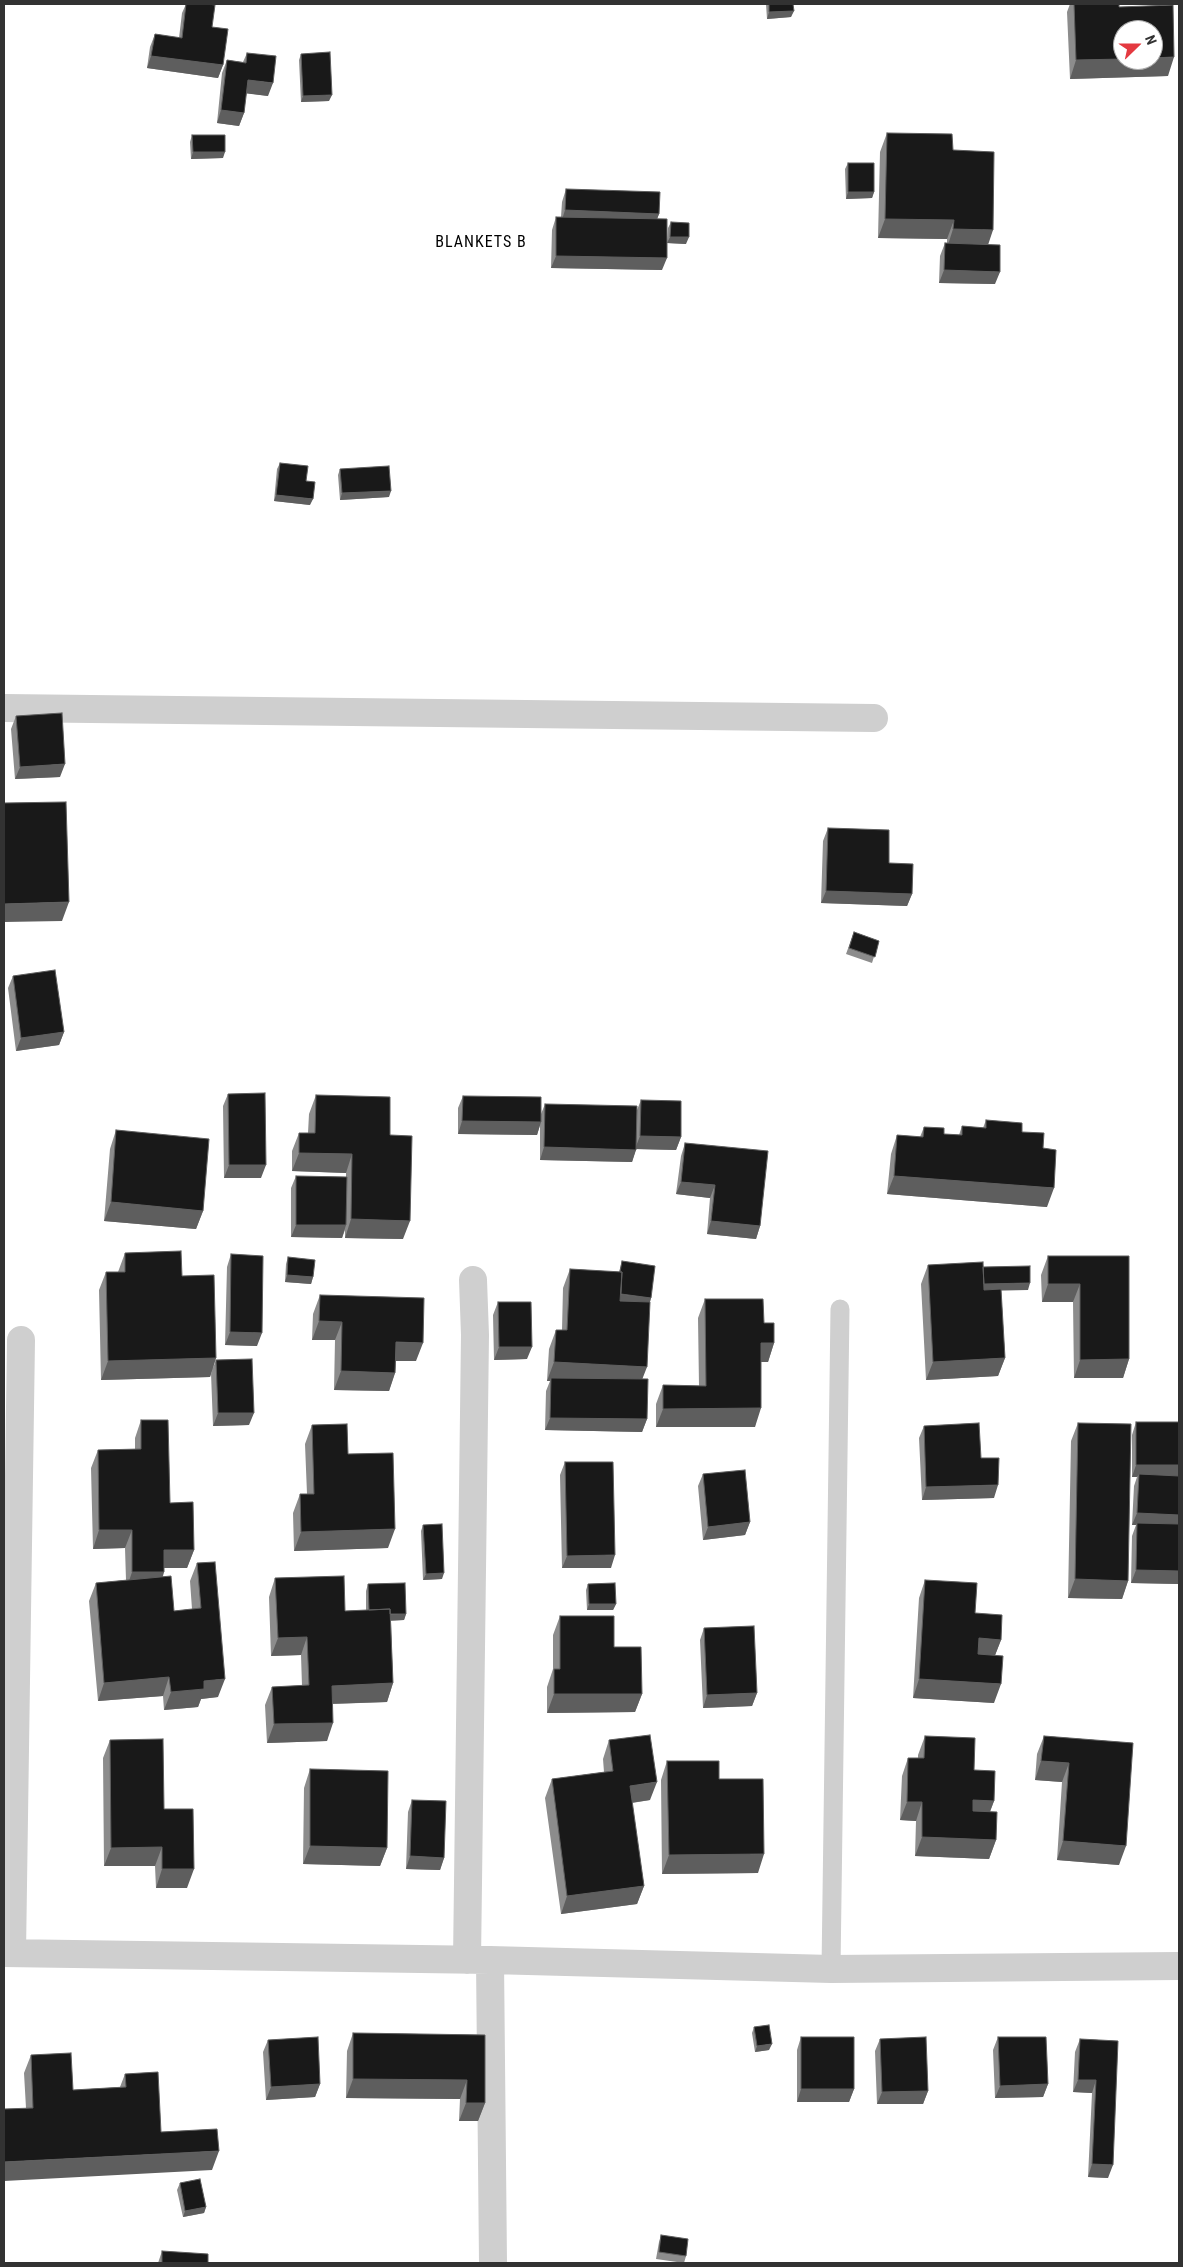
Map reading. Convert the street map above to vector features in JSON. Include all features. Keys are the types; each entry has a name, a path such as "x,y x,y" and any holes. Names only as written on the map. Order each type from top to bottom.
{"street":[{"path":"4,708 874,718"},
{"path":"473,1280 475,1335 478,1960 493,2263"},
{"path":"21,1340 8,1953 478,1960 831,1969 1179,1966"}],"lane":[{"path":"831,1969 840,1310"}],"building":[{"path":"186,4 215,5 212,27 228,29 223,65 151,56 155,34 182,38"},
{"path":"769,4 793,4 794,11 769,12"},
{"path":"1074,4 1119,4 1119,7 1173,5 1174,57 1163,58 1163,20 1113,20 1113,59 1076,60"},
{"path":"330,52 332,95 303,96 301,54"},
{"path":"247,53 276,56 273,83 248,80 244,113 221,110 227,60 246,63"},
{"path":"887,133 952,134 953,150 994,152 993,230 953,229 954,220 885,219"},
{"path":"192,135 225,135 225,152 193,152"},
{"path":"848,163 874,163 874,192 848,192"},
{"path":"566,189 660,192 659,214 565,210"},
{"path":"556,217 667,219 667,258 556,256"},
{"path":"671,222 689,223 689,237 670,237"},
{"path":"945,243 1000,245 1000,272 944,270"},
{"path":"280,463 308,466 306,481 315,482 313,499 276,495"},
{"path":"389,466 391,491 342,493 340,469"},
{"path":"62,713 65,764 20,767 16,716"},
{"path":"66,802 69,902 4,904 4,803"},
{"path":"828,828 889,830 889,863 913,864 912,894 826,891"},
{"path":"854,932 879,941 875,957 849,948"},
{"path":"55,970 64,1032 21,1038 13,976"},
{"path":"265,1093 266,1165 229,1165 228,1094"},
{"path":"316,1095 390,1097 390,1135 412,1136 410,1221 351,1219 352,1154 299,1153 299,1133 315,1133"},
{"path":"463,1096 541,1097 541,1122 462,1121"},
{"path":"641,1100 681,1101 681,1137 640,1136"},
{"path":"545,1104 637,1106 636,1150 544,1147"},
{"path":"986,1120 1022,1123 1022,1132 1044,1133 1043,1148 1056,1150 1054,1188 894,1176 897,1135 923,1137 924,1127 944,1128 944,1134 962,1135 962,1126 986,1128"},
{"path":"116,1130 209,1139 203,1211 111,1202"},
{"path":"685,1143 768,1151 760,1226 711,1221 715,1185 681,1182"},
{"path":"296,1176 347,1177 346,1225 296,1225"},
{"path":"181,1251 182,1276 214,1275 216,1358 108,1361 106,1272 125,1272 125,1253"},
{"path":"231,1254 263,1256 262,1333 230,1332"},
{"path":"1048,1256 1129,1256 1129,1359 1080,1360 1080,1284 1048,1284"},
{"path":"288,1257 315,1260 313,1277 287,1275"},
{"path":"622,1261 655,1266 651,1298 621,1294 622,1272 620,1272"},
{"path":"983,1262 984,1290 1001,1289 1005,1358 933,1362 928,1265"},
{"path":"1030,1266 1030,1283 984,1284 983,1267"},
{"path":"570,1269 622,1272 620,1301 650,1302 647,1367 554,1362 556,1330 567,1330"},
{"path":"320,1295 424,1298 423,1343 396,1342 395,1373 341,1371 342,1322 319,1321"},
{"path":"705,1299 763,1299 764,1323 774,1323 774,1343 761,1343 761,1408 663,1409 663,1385 706,1386"},
{"path":"498,1302 531,1302 532,1347 499,1347"},
{"path":"252,1359 254,1413 218,1413 216,1360"},
{"path":"551,1378 648,1379 647,1419 550,1418"},
{"path":"141,1420 168,1420 170,1503 193,1502 194,1550 164,1550 164,1572 132,1572 132,1530 99,1530 98,1450 141,1449"},
{"path":"1136,1422 1179,1422 1179,1465 1136,1465"},
{"path":"979,1423 981,1458 999,1458 998,1485 926,1487 924,1426"},
{"path":"1078,1423 1131,1424 1128,1581 1075,1579"},
{"path":"347,1424 348,1454 393,1453 395,1529 301,1532 300,1494 314,1494 312,1425"},
{"path":"565,1462 613,1462 615,1555 567,1556"},
{"path":"745,1470 750,1522 708,1527 703,1474"},
{"path":"1139,1474 1179,1476 1179,1515 1137,1513"},
{"path":"1137,1523 1179,1524 1179,1571 1136,1570"},
{"path":"442,1524 444,1573 426,1574 423,1525"},
{"path":"215,1562 225,1679 204,1681 204,1689 171,1692 169,1677 104,1683 96,1583 171,1576 174,1611 201,1608 197,1563"},
{"path":"344,1576 345,1611 390,1609 393,1683 332,1686 333,1723 274,1724 272,1687 309,1685 307,1637 278,1638 275,1578"},
{"path":"925,1580 977,1583 975,1613 1002,1615 1001,1640 979,1638 978,1654 1003,1656 1001,1684 919,1679"},
{"path":"405,1583 406,1614 390,1614 390,1609 369,1610 368,1584"},
{"path":"615,1583 616,1604 589,1604 588,1584"},
{"path":"560,1616 614,1616 614,1647 641,1647 642,1694 554,1694 554,1669 560,1669"},
{"path":"754,1626 757,1693 707,1695 704,1628"},
{"path":"650,1735 657,1782 630,1786 644,1886 567,1896 552,1779 613,1771 609,1740"},
{"path":"925,1736 975,1738 974,1770 995,1771 994,1801 973,1800 973,1811 997,1812 996,1840 922,1837 922,1802 907,1802 908,1758 924,1758"},
{"path":"1044,1736 1133,1743 1126,1846 1063,1841 1069,1763 1041,1761"},
{"path":"163,1739 164,1809 193,1809 194,1869 162,1869 162,1847 111,1848 110,1740"},
{"path":"667,1761 719,1761 719,1779 763,1779 764,1854 669,1855"},
{"path":"310,1769 388,1771 387,1848 310,1846"},
{"path":"412,1800 446,1801 444,1858 410,1856"},
{"path":"769,2025 772,2044 757,2046 754,2027"},
{"path":"353,2033 485,2035 485,2103 466,2103 467,2080 353,2079"},
{"path":"318,2037 320,2084 271,2087 268,2040"},
{"path":"801,2037 854,2037 854,2089 801,2089"},
{"path":"926,2037 928,2091 882,2092 880,2039"},
{"path":"998,2037 1046,2037 1048,2084 1000,2086"},
{"path":"1080,2039 1118,2041 1113,2165 1092,2164 1096,2080 1078,2080"},
{"path":"71,2053 73,2090 126,2087 125,2074 158,2072 161,2132 217,2129 219,2151 4,2162 4,2109 33,2108 31,2055"},
{"path":"200,2179 206,2207 185,2211 180,2183"},
{"path":"661,2235 688,2239 686,2256 659,2252"},
{"path":"162,2251 208,2254 208,2263 162,2263"}],"district":[{"name":"BLANKETS B","path":"481,243"}]}
